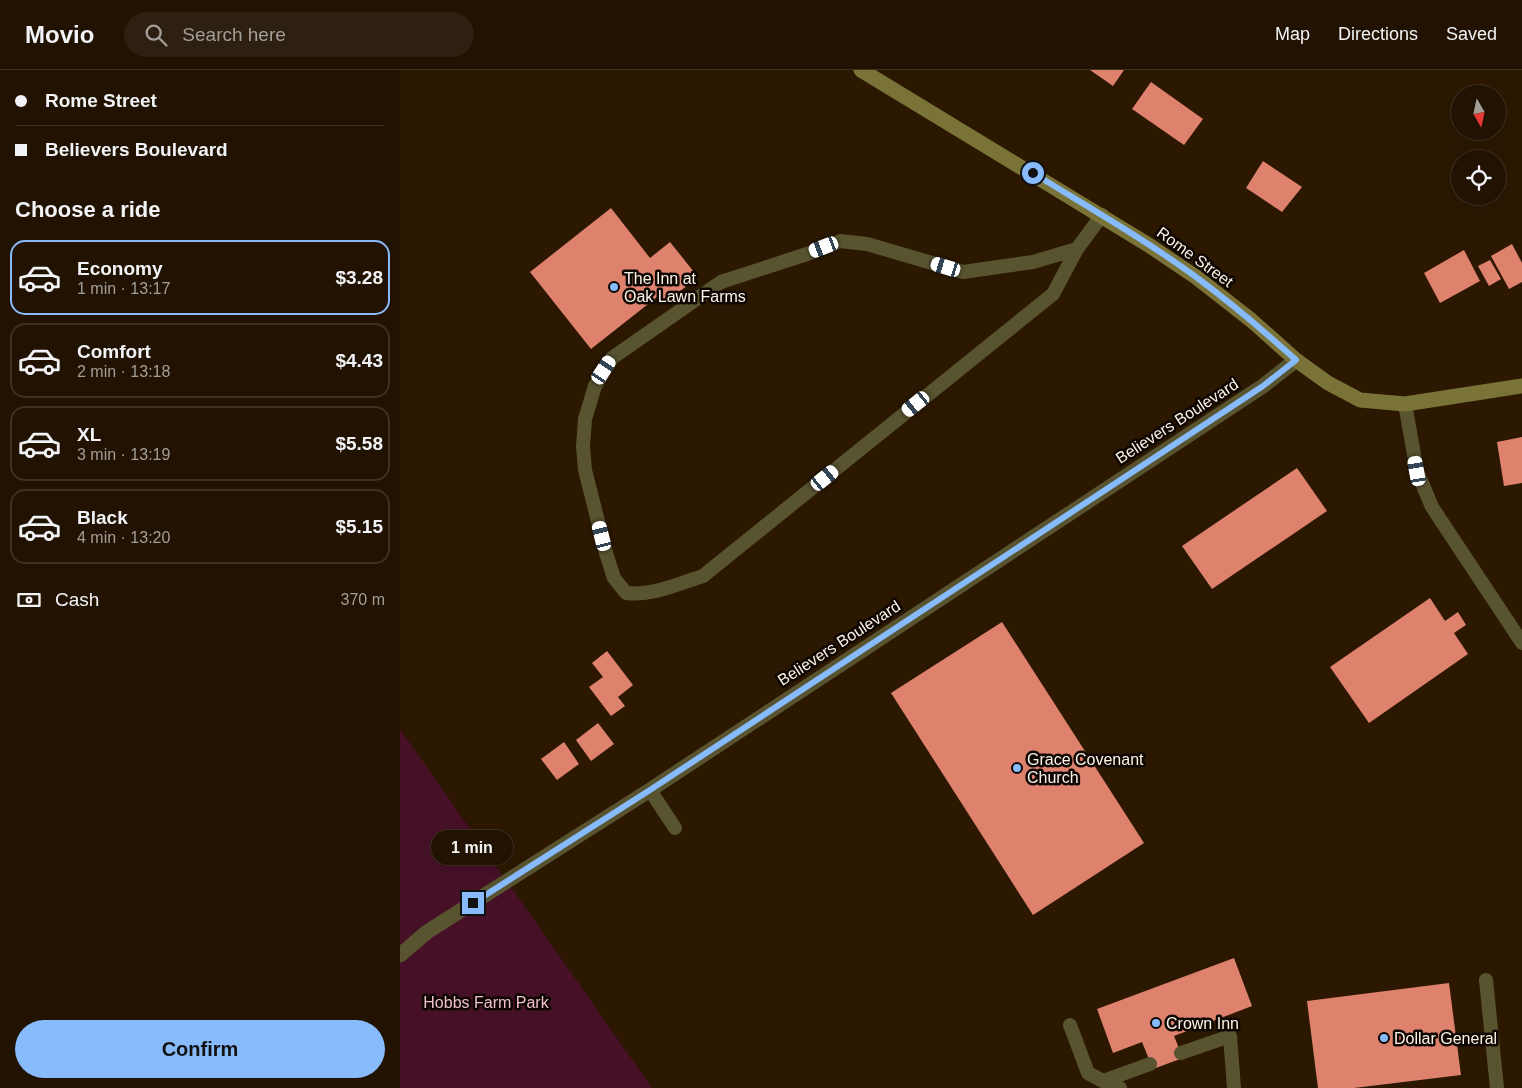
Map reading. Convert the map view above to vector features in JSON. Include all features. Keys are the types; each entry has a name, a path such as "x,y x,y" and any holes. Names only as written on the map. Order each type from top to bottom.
{"street":[{"name":"Rome Street","path":"861,70 1102,215 1196,277 1251,320 1296,360 1328,383 1360,400 1405,404 1522,386"},
{"name":"Believers Boulevard","path":"400,955 427,932 650,790 1263,386 1296,360"}],"lane":[{"path":"1077,249 1033,262 963,272 867,244 840,241 808,254 721,282 612,358 596,382 585,419 583,446 585,470 614,578 626,594 641,595 703,576 1052,294 1077,249 1102,215"},
{"path":"1405,404 1417,471 1432,507 1522,643"},
{"path":"650,790 675,828"},
{"path":"1486,980 1497,1088"},
{"path":"1070,1025 1088,1073 1120,1088"},
{"path":"1181,1053 1230,1036 1234,1088"},
{"path":"1103,1081 1150,1064"}],"green space":[{"name":"Hobbs Farm Park","path":"400,729 652,1088 400,1088"}],"building":[{"path":"1090,70 1124,70 1113,86"},
{"path":"1151,82 1203,119 1184,145 1132,109"},
{"path":"1263,161 1302,187 1282,212 1246,188"},
{"name":"The Inn at Oak Lawn Farms","path":"611,208 650,258 670,242 698,277 664,304 657,297 591,349 530,272"},
{"path":"1512,244 1522,263 1522,282 1509,289 1491,256"},
{"path":"1464,250 1480,281 1440,303 1424,273"},
{"path":"1490,260 1501,279 1489,286 1478,266"},
{"path":"1522,437 1522,483 1504,486 1497,442"},
{"path":"1297,468 1327,511 1212,589 1182,546"},
{"path":"1430,598 1445,621 1458,612 1466,625 1454,633 1468,654 1369,723 1330,667"},
{"name":"Grace Covenant Church","path":"1002,622 1144,843 1033,915 891,693"},
{"path":"607,651 633,685 618,697 625,706 611,716 589,687 603,677 592,663"},
{"path":"598,723 614,744 591,761 576,740"},
{"path":"564,742 579,764 557,780 541,759"},
{"name":"Crown Inn","path":"1234,958 1252,1006 1174,1036 1183,1058 1153,1069 1142,1042 1113,1053 1097,1009"},
{"name":"Dollar General","path":"1449,983 1461,1075 1354,1088 1318,1088 1307,1001"}],"place":[{"name":"The Inn at Oak Lawn Farms","path":"614,287"},
{"name":"Grace Covenant Church","path":"1017,768"},
{"name":"Crown Inn","path":"1156,1023"},
{"name":"Dollar General","path":"1384,1038"}],"route":[{"path":"473,903 650,790 1263,386 1296,360 1251,320 1196,277 1102,215 1033,173"}]}
